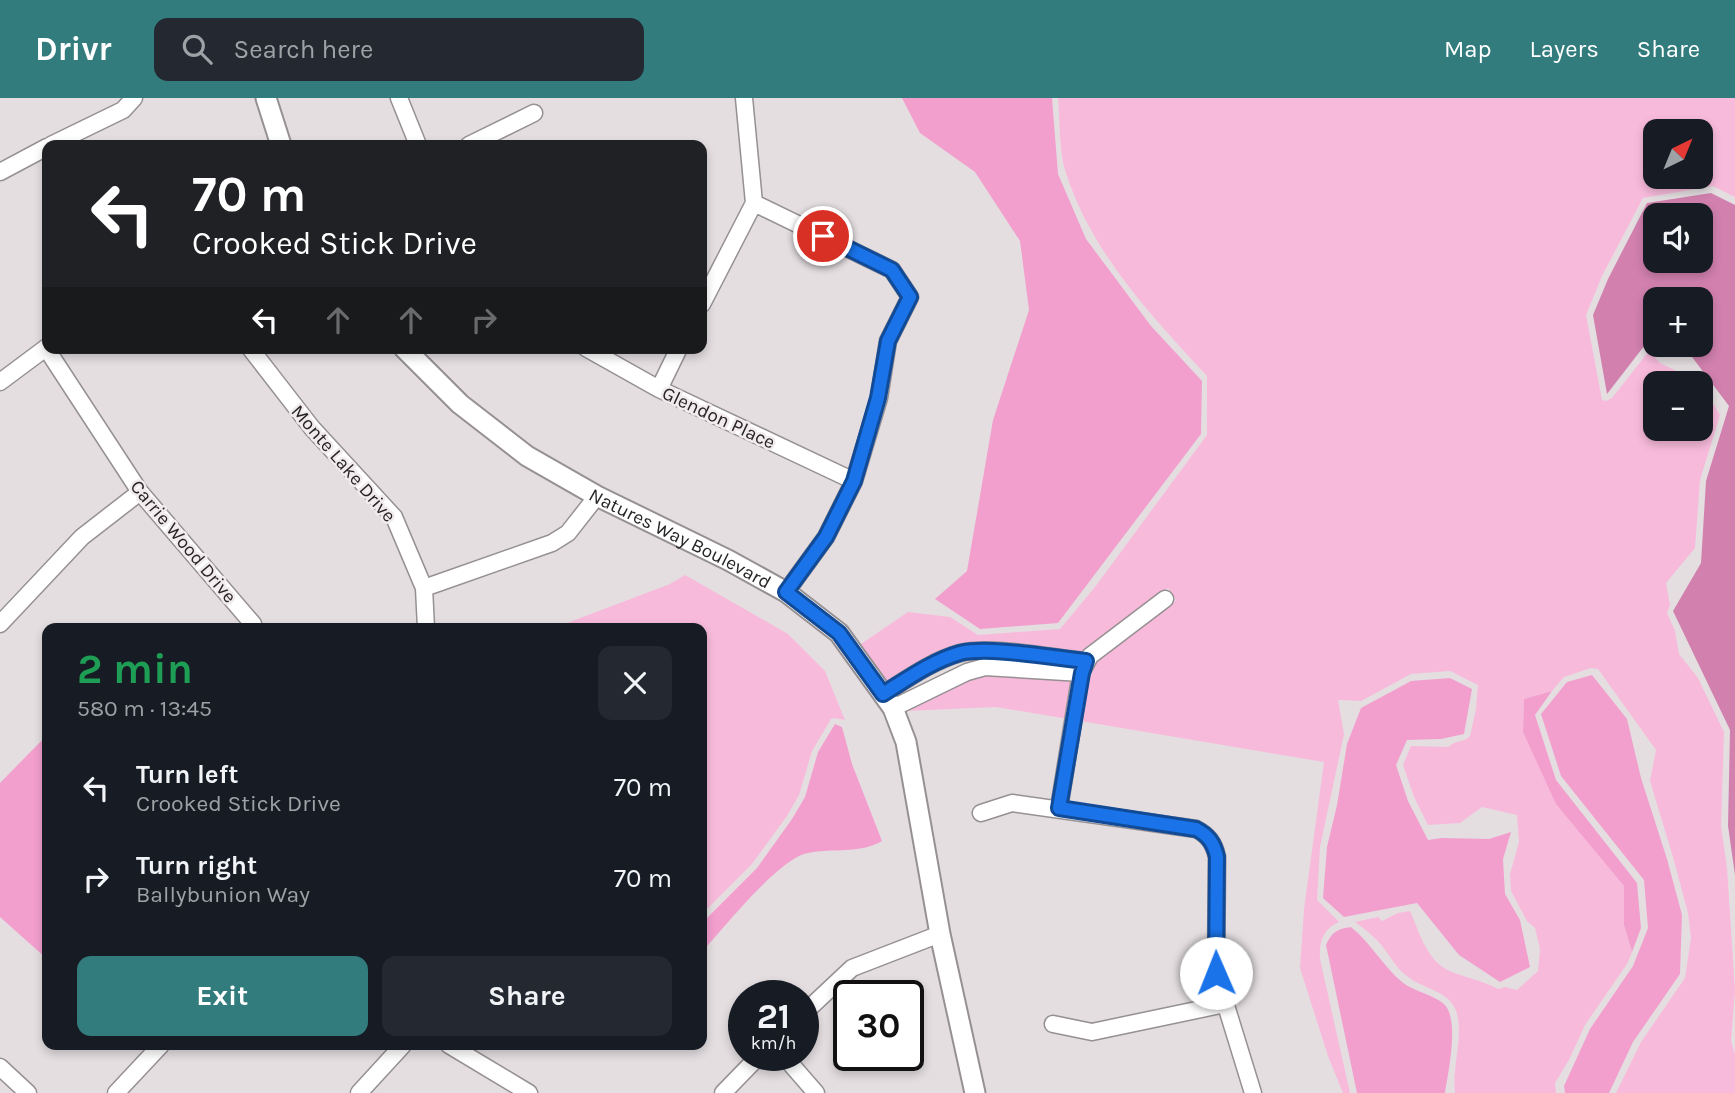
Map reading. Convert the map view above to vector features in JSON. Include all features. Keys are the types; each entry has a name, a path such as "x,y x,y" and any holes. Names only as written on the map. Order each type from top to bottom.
{"street":[{"path":"61,140 123,110 134,98"},
{"path":"267,98 280,140"},
{"path":"399,98 416,140"},
{"path":"707,294 754,203 744,98"},
{"path":"479,140 534,113"},
{"path":"0,172 42,150"},
{"path":"754,203 892,270 910,297 888,341 878,398 854,481 826,537 786,592"},
{"path":"0,382 42,351"},
{"name":"Carrie Wood Drive","path":"51,354 140,492 252,623"},
{"name":"Monte Lake Drive","path":"255,354 312,428 394,517 424,588 426,623"},
{"name":"Natures Way Boulevard","path":"410,354 460,404 527,456 597,496 728,560 786,592 839,633 888,701 905,742 940,934 975,1093"},
{"name":"Glendon Place","path":"597,354 659,389 854,481"},
{"path":"659,389 676,354"},
{"path":"0,624 82,537 140,492"},
{"path":"424,588 552,543 568,533 597,496"},
{"path":"888,701 936,687 967,672 985,667 1084,667 1166,599"},
{"path":"888,701 925,668 962,653 980,651 1084,667"},
{"path":"1059,808 1084,667"},
{"path":"925,668 936,687"},
{"path":"981,813 1012,803 1196,829 1208,836 1217,857 1216,964 1252,1093"},
{"path":"819,999 852,968 940,934"},
{"path":"1053,1024 1092,1032 1225,1004"},
{"path":"116,1093 156,1050"},
{"path":"359,1093 398,1050"},
{"path":"457,1050 529,1093"},
{"path":"0,1067 28,1093"},
{"path":"723,1093 744,1071"},
{"path":"797,1071 816,1093"}],"shaded area":[{"path":"902,98 1052,98 1058,174 1086,239 1151,326 1202,381 1201,434 1058,623 980,629 935,599 967,571 993,420 1029,310 1020,241 975,172 920,133"},
{"path":"1058,98 1735,98 1735,197 1713,186 1713,119 1643,119 1643,189 1696,189 1643,198 1602,276 1586,315 1602,400 1612,398 1644,357 1654,357 1676,371 1643,371 1643,441 1712,441 1700,480 1695,548 1666,583 1670,605 1667,613 1675,631 1679,654 1698,678 1724,732 1721,826 1727,868 1735,990 1731,1041 1735,1054 1735,1093 1616,1093 1641,1042 1685,978 1691,938 1688,913 1650,781 1656,750 1598,669 1591,668 1564,677 1552,691 1524,699 1523,732 1604,861 1624,886 1624,925 1632,952 1627,964 1585,1025 1555,1083 1556,1093 1455,1093 1459,1027 1456,1009 1440,993 1406,976 1377,940 1355,922 1378,917 1382,921 1398,913 1410,911 1435,961 1442,967 1498,989 1505,987 1517,990 1538,971 1540,949 1535,928 1527,921 1511,891 1510,874 1519,842 1517,815 1482,807 1460,823 1428,825 1414,797 1403,765 1411,746 1449,747 1470,736 1478,685 1450,671 1411,674 1361,701 1338,700 1344,734 1320,847 1317,900 1339,922 1323,936 1320,959 1350,1093 1343,1093 1328,1056 1300,968 1304,909 1324,762 996,707 905,711 969,680 986,675 1089,674 1095,661 1176,600 1168,588 1083,653 982,643 885,683 858,646 908,612 950,617 978,635 1060,629 1095,587 1207,435 1207,376 1145,307 1107,256 1077,202 1066,173 1061,146"},
{"path":"1711,193 1735,205 1735,875 1728,826 1730,730 1673,611 1701,563 1706,481 1729,406 1713,385 1713,371 1703,371 1692,357 1713,357 1713,287 1643,287 1643,348 1607,394 1593,315 1643,211 1643,273 1713,273 1713,203 1647,203"},
{"path":"1713,403 1720,415 1713,438"},
{"path":"685,575 788,634 825,671 845,720 831,719 812,751 799,795 787,816 752,864 707,909 707,623 567,623 670,584"},
{"path":"1592,675 1627,719 1641,778 1682,915 1680,974 1633,1042 1609,1093 1565,1093 1564,1086 1590,1029 1633,966 1648,928 1644,880 1561,776 1541,714 1567,682"},
{"path":"1450,678 1472,689 1464,734 1441,739 1407,740 1396,765 1408,801 1428,840 1489,839 1511,832 1503,859 1505,894 1520,920 1530,967 1500,982 1459,955 1417,903 1344,917 1323,898 1327,847 1347,744 1361,708 1411,681"},
{"path":"1552,691 1535,715 1556,780 1637,883 1641,928 1632,952 1624,925 1624,886 1556,804 1523,732 1524,699"},
{"path":"835,724 842,727 852,764 882,841 865,848 808,853 796,858 782,867 752,895 707,946 707,918 757,868 792,819 805,797 818,752"},
{"path":"42,740 42,955 0,917 0,783"},
{"path":"1351,927 1402,982 1444,1004 1449,1011 1452,1047 1445,1093 1357,1093 1326,945 1336,932"}],"route":[{"path":"823,236 892,270 910,297 888,341 878,398 854,481 826,537 786,592 839,633 883,694 925,668 962,653 980,651 1086,661 1059,808 1196,829 1208,836 1217,857 1216,973"}]}
